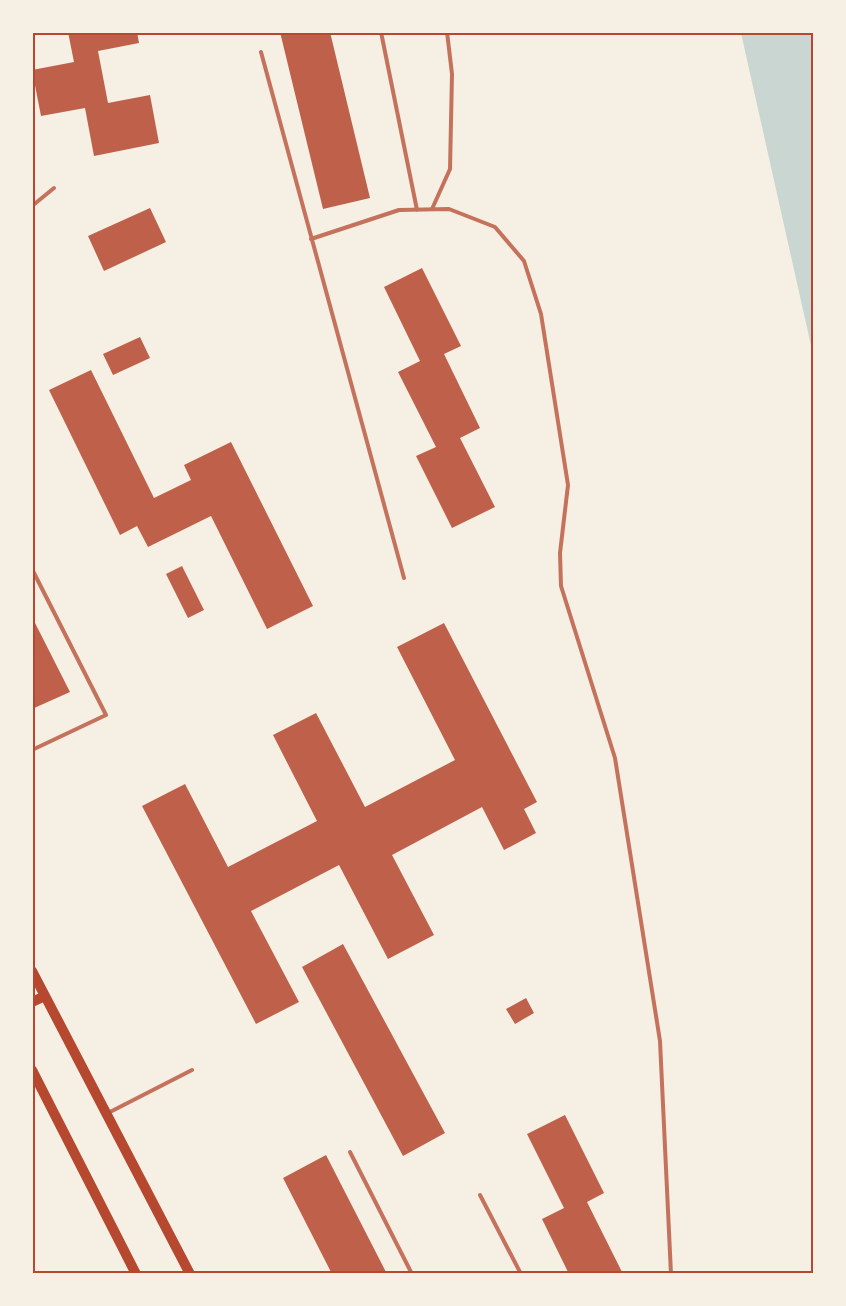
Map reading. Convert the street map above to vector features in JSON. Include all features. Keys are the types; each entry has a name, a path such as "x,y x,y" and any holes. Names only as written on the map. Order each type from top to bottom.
{"main road":[{"path":"32,972 190,1274"},
{"path":"32,1002 45,996"},
{"path":"32,1070 136,1274"}],"lane":[{"path":"381,32 417,210"},
{"path":"432,209 450,169 452,74 447,32"},
{"path":"261,52 404,578"},
{"path":"32,206 54,188"},
{"path":"311,239 399,210 449,209 495,227 524,261 541,314 568,485 560,553 560,586 615,758 660,1041 671,1274"},
{"path":"32,568 106,716 32,750"},
{"path":"106,1114 192,1070"},
{"path":"350,1152 412,1274"},
{"path":"480,1195 521,1274"}],"shaded area":[{"path":"741,33 813,33 813,364 812,350"}],"building":[{"path":"68,32 137,32 139,43 98,51 108,103 150,95 159,143 94,156 85,108 41,116 32,70 74,62"},
{"path":"280,32 330,32 370,198 323,209"},
{"path":"150,208 166,242 104,271 88,236"},
{"path":"422,268 461,346 444,354 480,428 460,438 495,507 452,528 416,456 436,447 398,372 420,361 384,287"},
{"path":"140,337 150,358 113,375 103,354"},
{"path":"91,370 154,498 191,480 184,465 231,442 313,606 267,629 211,516 148,547 137,526 120,535 49,390"},
{"path":"182,566 204,610 188,618 166,574"},
{"path":"32,617 70,692 32,709"},
{"path":"444,623 537,802 524,809 536,833 504,850 482,807 392,855 434,935 388,959 339,865 251,911 299,1002 256,1024 142,806 185,784 228,867 317,821 273,735 316,713 365,807 455,760 397,647"},
{"path":"343,944 445,1133 403,1156 302,967"},
{"path":"526,998 534,1013 515,1024 506,1009"},
{"path":"565,1115 604,1193 587,1202 623,1274 569,1274 542,1219 564,1208 527,1134"},
{"path":"326,1155 387,1274 332,1274 283,1178"}]}
